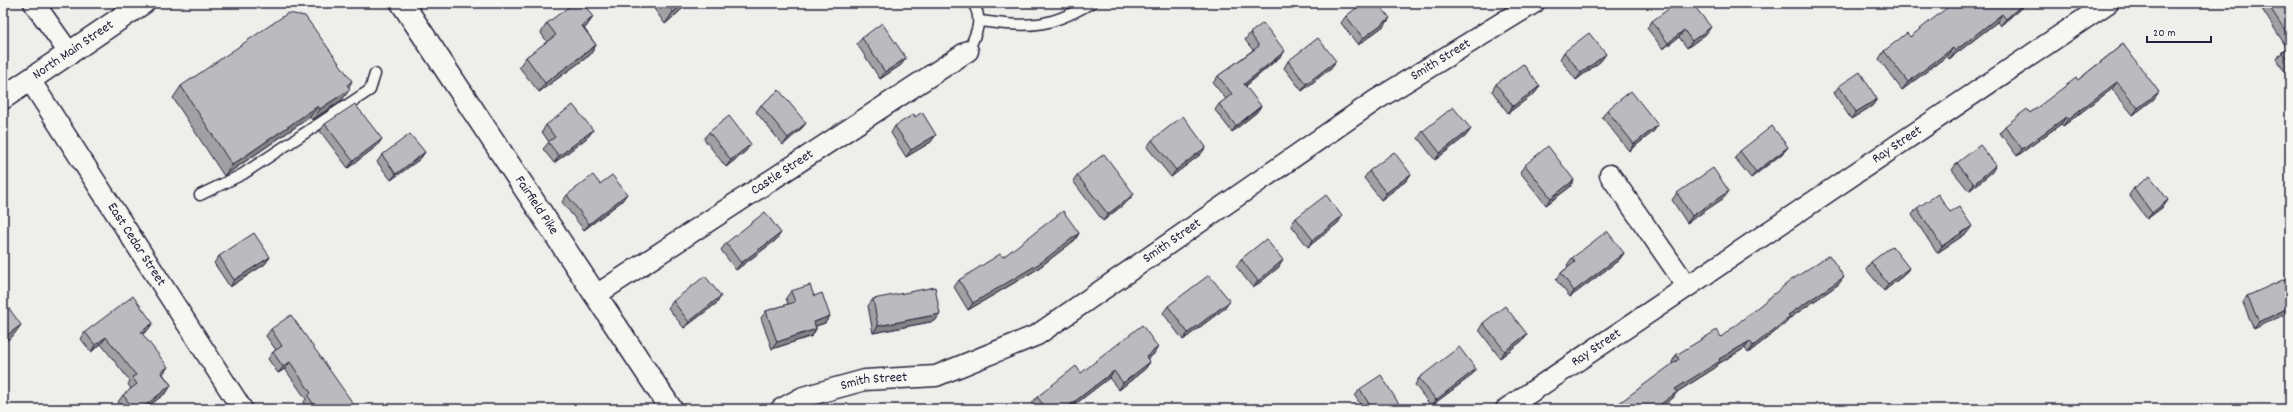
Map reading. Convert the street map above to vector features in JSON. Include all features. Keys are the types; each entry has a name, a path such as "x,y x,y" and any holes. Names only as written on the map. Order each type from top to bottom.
{"street":[{"path":"34,3 70,54"},
{"name":"North Main Street","path":"3,98 70,54 143,3"},
{"name":"Fairfield Pike","path":"402,3 671,409"},
{"name":"Smith Street","path":"781,409 803,397 865,380 936,376 1037,335 1376,100 1534,3"},
{"name":"Ray Street","path":"1506,409 2108,3"},
{"name":"Castle Street","path":"596,294 968,51"},
{"name":"East Cedar Street","path":"30,80 242,409"},
{"path":"1610,175 1687,286"}],"lane":[{"path":"968,51 980,21 973,3"},
{"path":"980,21 1015,26 1045,24 1073,14 1091,3"},
{"path":"200,195 243,174 370,90 375,74"}],"building":[{"path":"574,3 583,3 593,17 582,26 596,45 545,83 526,57 556,35 547,23"},
{"path":"666,3 684,3 673,12"},
{"path":"1363,3 1378,3 1390,18 1363,38 1346,16"},
{"path":"1677,3 1692,3 1711,27 1692,41 1684,30 1668,43 1652,21"},
{"path":"1953,3 1955,3 1958,7 1963,3 2024,3 2006,19 2002,14 1955,51 1953,48 1908,82 1884,51 1907,33 1910,37"},
{"path":"2267,3 2290,3 2290,38"},
{"path":"288,13 305,16 352,81 347,85 350,89 320,109 318,106 232,165 181,86"},
{"path":"882,23 906,58 885,72 862,38"},
{"path":"1263,23 1285,51 1244,84 1261,106 1236,126 1219,104 1232,94 1218,76 1259,46 1250,33"},
{"path":"1589,33 1606,54 1581,73 1564,52"},
{"path":"1318,38 1336,61 1306,84 1288,61"},
{"path":"2123,44 2159,92 2138,108 2117,82 2068,119 2066,117 2022,149 2005,126 2027,109 2030,113 2076,78 2078,80"},
{"path":"2290,47 2290,65 2282,52"},
{"path":"1523,64 1540,86 1513,106 1496,84"},
{"path":"1860,72 1877,99 1856,112 1839,86"},
{"path":"779,90 806,123 788,138 761,105"},
{"path":"1631,91 1658,125 1634,144 1607,110"},
{"path":"355,104 382,139 353,161 325,124"},
{"path":"573,105 593,130 559,156 548,142 555,137 546,125"},
{"path":"1453,107 1471,129 1440,153 1423,131"},
{"path":"922,112 936,135 911,150 895,126 914,114 915,117"},
{"path":"729,116 751,144 731,160 709,132"},
{"path":"1183,116 1206,147 1176,170 1152,140"},
{"path":"1772,126 1788,147 1756,172 1740,151"},
{"path":"410,134 425,152 396,174 382,155"},
{"path":"1980,145 1996,165 1974,184 1957,163"},
{"path":"1548,146 1574,180 1551,198 1525,165"},
{"path":"1394,152 1411,174 1386,193 1369,171"},
{"path":"1104,154 1134,194 1108,214 1077,175"},
{"path":"1713,168 1729,191 1692,216 1677,193"},
{"path":"593,175 600,184 612,175 627,194 589,224 567,195"},
{"path":"2150,176 2168,200 2152,213 2134,188"},
{"path":"1938,194 1950,212 1959,207 1972,226 1942,246 1917,208"},
{"path":"1326,195 1342,216 1313,240 1296,218"},
{"path":"1063,211 1079,233 1040,263 973,303 959,280 1000,254 1003,257"},
{"path":"765,212 781,233 741,263 726,243"},
{"path":"1607,231 1624,253 1574,291 1561,273 1575,262 1572,258"},
{"path":"254,233 270,257 234,280 219,256"},
{"path":"1266,239 1283,260 1258,281 1241,259"},
{"path":"1892,246 1909,268 1888,284 1871,262"},
{"path":"1829,255 1844,277 1788,315 1790,317 1753,346 1750,341 1719,359 1720,361 1675,389 1677,392 1654,409 1611,409 1679,359 1676,355 1717,330 1721,337 1790,281"},
{"path":"1209,275 1230,301 1188,333 1168,306"},
{"path":"705,276 721,296 689,322 673,301"},
{"path":"2287,278 2290,283 2290,307 2259,322 2247,296"},
{"path":"810,285 814,296 822,293 830,316 814,322 816,329 777,342 766,311 795,302 791,291"},
{"path":"935,287 940,314 878,326 873,299"},
{"path":"133,296 153,323 141,332 168,367 161,372 171,385 141,409 134,409 123,395 137,384 132,377 136,375 106,337 95,345 85,332"},
{"path":"3,300 21,325 3,338"},
{"path":"1505,306 1527,334 1505,351 1483,323"},
{"path":"291,315 357,409 317,409 308,396 311,393 290,362 283,367 273,352 282,346 271,329"},
{"path":"1142,325 1158,347 1146,357 1150,362 1123,383 1114,371 1065,409 1047,409 1037,397 1076,366 1081,373"},
{"path":"1459,347 1476,369 1436,400 1419,378"},
{"path":"1381,375 1402,409 1372,409 1360,389"},
{"path":"1603,406 1605,409 1598,409"}]}
